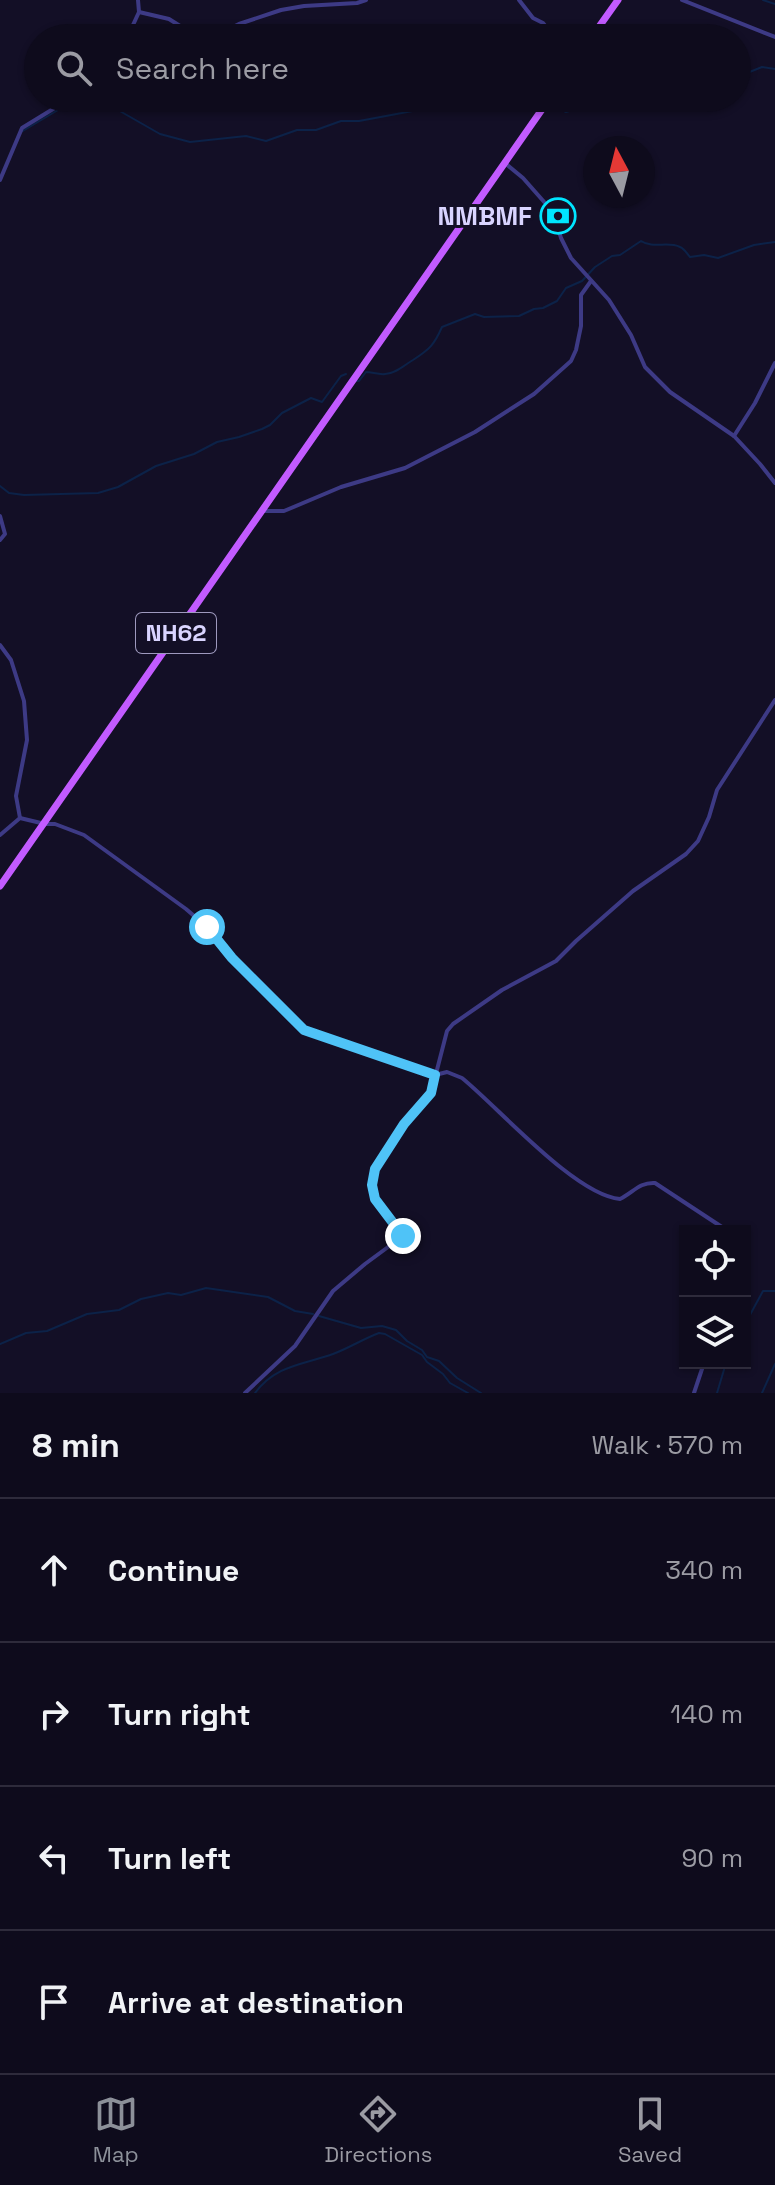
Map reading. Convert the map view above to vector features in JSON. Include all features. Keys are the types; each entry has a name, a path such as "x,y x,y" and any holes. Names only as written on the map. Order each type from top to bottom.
{"main road":[{"path":"601,24 618,0"},
{"name":"NH62","path":"0,886 540,112"}],"street":[{"path":"133,24 139,12 138,0"},
{"path":"242,24 281,10 366,0"},
{"path":"519,0 533,18 544,24"},
{"path":"682,0 742,24"},
{"path":"139,12 177,24"},
{"path":"751,27 775,37"},
{"path":"0,180 22,128 48,112"},
{"path":"504,163 523,178 553,212 571,258 609,300 631,335 645,367 670,392 734,436 775,483"},
{"path":"259,512 284,511 341,487 405,468 475,432 524,401 571,361 581,326 581,295 588,278"},
{"path":"734,436 775,363"},
{"path":"0,516 5,534 0,540"},
{"path":"0,645 11,660 24,701 27,740 16,796 20,818"},
{"path":"245,1393 295,1346 333,1291 403,1236 375,1199 372,1185 375,1169 404,1124 431,1093 447,1031 502,990 556,961 633,891 686,854 698,841 717,790 775,700"},
{"path":"20,818 55,824 84,835 186,909 207,927 232,958 304,1030 435,1075 447,1072 462,1078 550,1158 594,1191 620,1199 641,1184 655,1183 719,1225"},
{"path":"0,835 20,818"},
{"path":"694,1393 702,1369"}],"waterway":[{"path":"763,0 775,4"},
{"path":"751,71 762,67 775,69"},
{"path":"21,132 55,112"},
{"path":"122,112 160,134 190,142 246,136 266,141 297,130 316,130 341,121 359,121 407,112"},
{"path":"356,381 366,372 383,374 397,370 428,349 442,327 475,314 484,317 519,316 543,308 557,301 566,288 582,281 595,267 641,241 675,245 690,257 704,255 718,258 754,245 775,242"},
{"path":"0,486 9,493 24,495 98,493 118,487 156,466 194,454 217,442 262,429 282,413 311,398 322,402 341,376 346,374"},
{"path":"0,1344 26,1333 47,1331 87,1314 119,1310 141,1299 168,1293 181,1295 206,1288 268,1297 295,1311 313,1314"},
{"path":"751,1313 763,1291 775,1291"},
{"path":"319,1316 361,1328 382,1326 396,1330 427,1357 439,1361 457,1378 481,1393"},
{"path":"255,1393 281,1371 333,1354 379,1333 422,1355 450,1383 468,1393"},
{"path":"762,1393 775,1364"},
{"path":"717,1393 724,1369"}],"place":[{"name":"NMBMF","path":"558,216"}],"route":[{"path":"207,927 232,958 304,1030 435,1075 431,1093 404,1124 375,1169 372,1185 375,1199 403,1236"}]}
